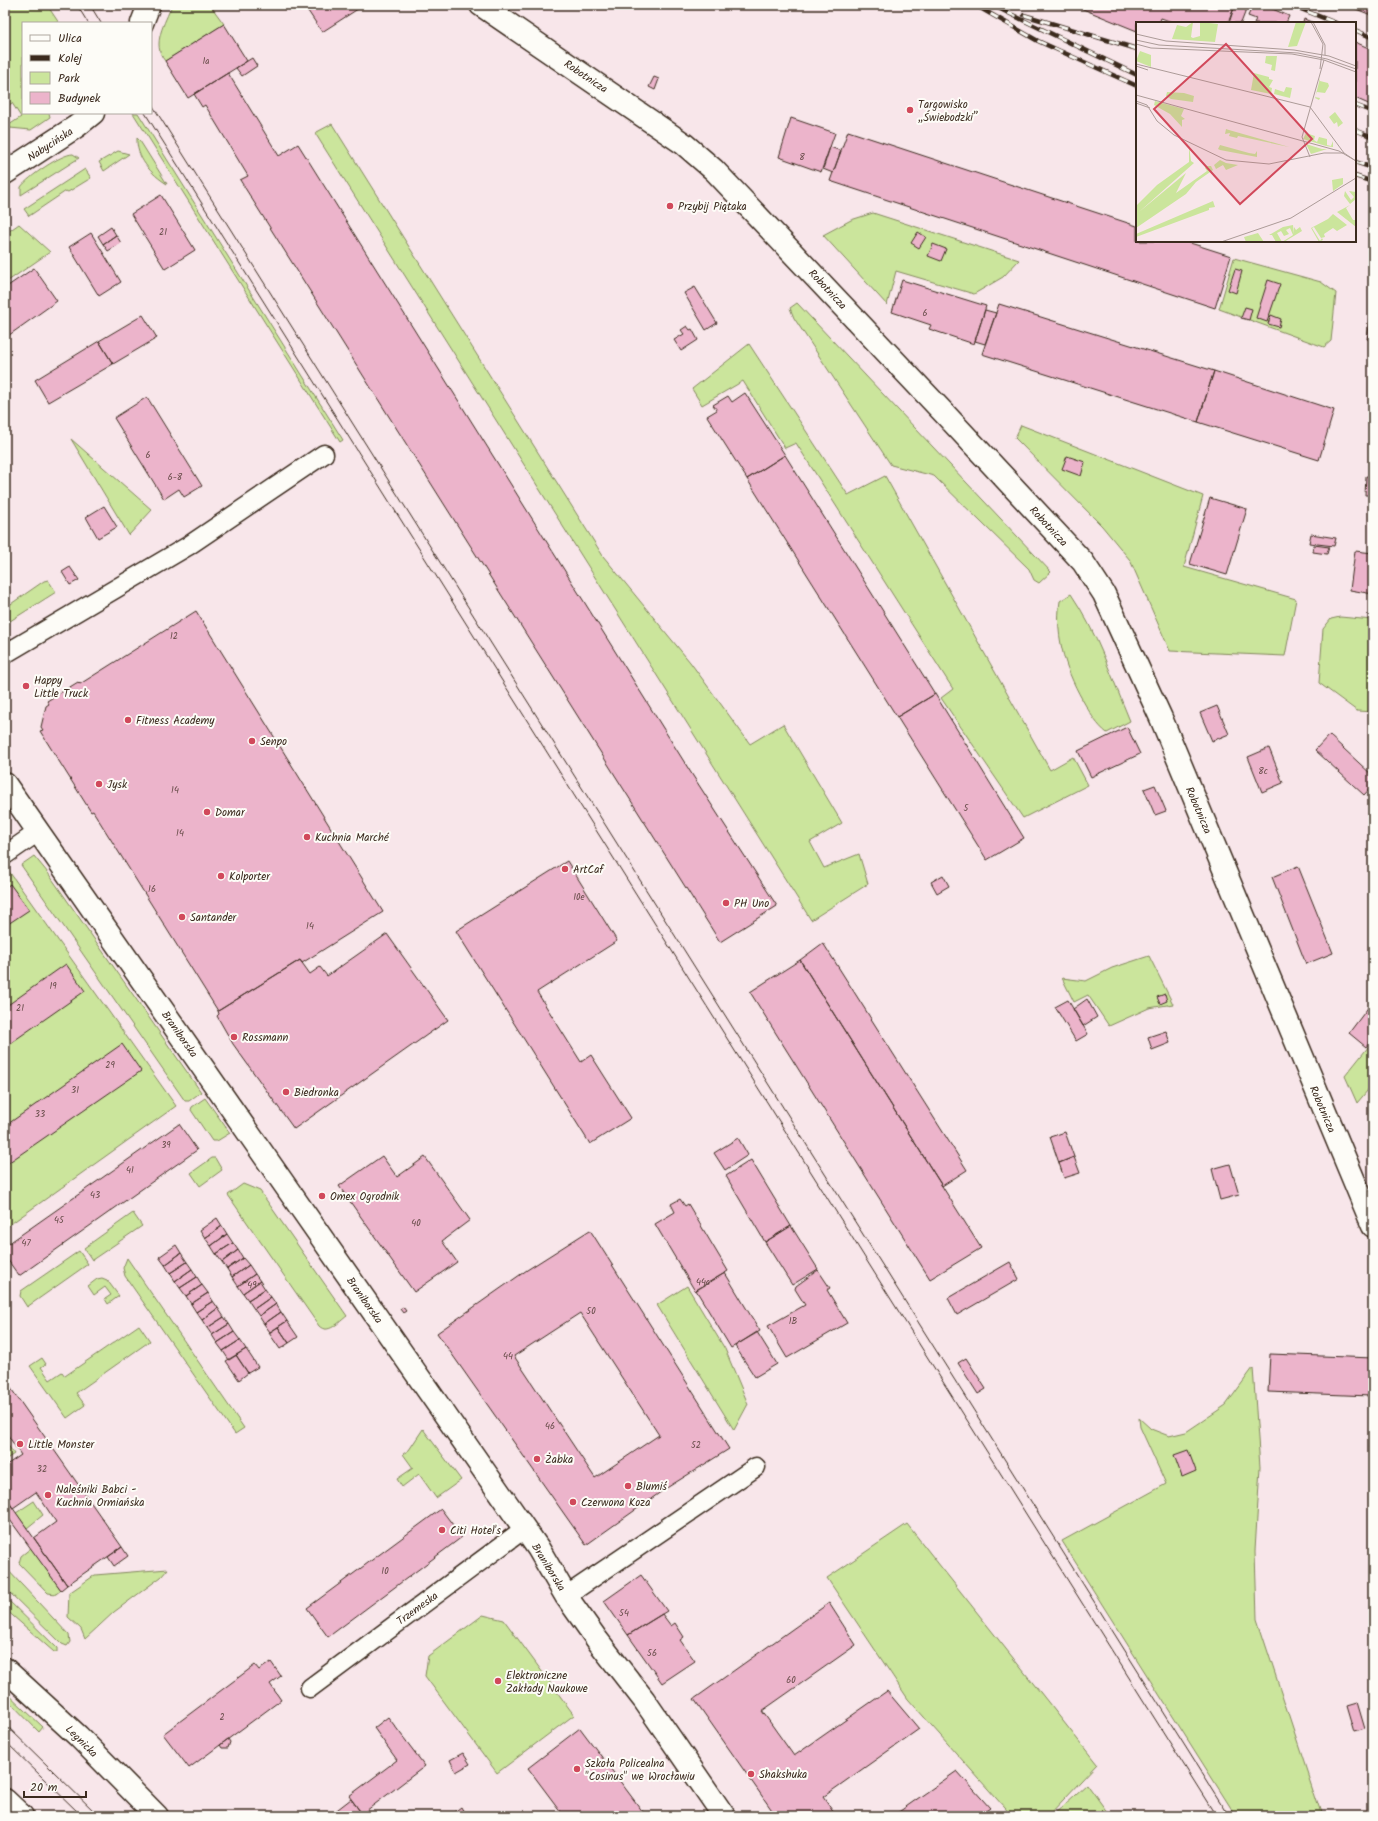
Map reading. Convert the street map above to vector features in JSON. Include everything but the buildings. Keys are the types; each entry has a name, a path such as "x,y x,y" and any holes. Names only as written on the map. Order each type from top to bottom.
{"street":[{"path":"142,22 149,5"},
{"name":"Robotnicza","path":"481,5 684,144 714,170 944,412 1083,562 1104,594 1161,718 1373,1226"},
{"name":"Nabycińska","path":"5,173 77,126 92,114"},
{"path":"5,654 188,546 324,454"},
{"name":"Braniborska","path":"5,784 524,1529 566,1596 598,1641 644,1700 724,1816"},
{"path":"5,855 38,832"},
{"path":"566,1596 756,1467"},
{"name":"Trzemeska","path":"310,1688 524,1529"},
{"name":"Legnicka","path":"5,1669 78,1736 157,1816"},
{"path":"5,1800 22,1816"}],"green space":[{"path":"5,5 47,5 58,22 22,22 22,114 49,114 50,117 31,130 7,129 6,127 21,117 12,103 9,105 5,100"},
{"path":"172,5 210,5 224,24 165,61 159,48 159,41 163,26"},
{"path":"134,114 139,114 343,440 340,442"},
{"path":"332,124 603,556 690,662 750,744 783,724 842,823 810,842 824,868 859,854 868,884 811,920 315,133"},
{"path":"137,138 167,184 150,170 142,159 137,145"},
{"path":"118,151 129,154 104,171 99,162"},
{"path":"73,154 79,158 21,195 21,187 30,178 53,162"},
{"path":"85,169 91,178 68,192 66,191 29,216 24,209"},
{"path":"873,213 1019,260 1003,277 974,294 896,271 887,305 823,235 851,220"},
{"path":"19,224 50,252 5,283 5,234"},
{"path":"1234,258 1321,282 1336,293 1331,341 1324,347 1219,309"},
{"path":"797,303 1051,572 1039,583 1034,580 1029,569 934,476 891,465 794,318 790,308"},
{"path":"749,344 848,495 885,476 1050,770 1073,757 1088,785 1023,818 941,698 953,689 796,443 785,448 743,381 702,405 692,389"},
{"path":"1021,425 1203,496 1184,567 1296,599 1285,656 1170,651 1130,560 1102,526 1015,438"},
{"path":"71,439 152,510 129,535"},
{"path":"48,580 56,592 7,623 5,620 5,608 44,581"},
{"path":"1071,594 1089,624 1130,721 1107,733 1100,727 1079,694 1064,655 1059,629 1060,601"},
{"path":"1340,617 1373,620 1373,712 1357,711 1319,683 1323,629 1331,619"},
{"path":"34,856 48,873 201,1092 189,1101 185,1101 21,865"},
{"path":"8,870 176,1106 5,1228 5,872"},
{"path":"1149,956 1173,1004 1149,1008 1109,1026 1088,995 1074,1002 1062,978 1086,981 1112,968"},
{"path":"1373,1041 1373,1084 1357,1103 1345,1076"},
{"path":"205,1098 230,1133 217,1141 212,1141 191,1110 192,1107"},
{"path":"212,1158 215,1158 222,1170 200,1186 191,1173"},
{"path":"243,1184 260,1191 347,1316 333,1327 326,1329 319,1326 228,1195"},
{"path":"133,1213 142,1226 92,1260 84,1248"},
{"path":"79,1251 88,1264 27,1307 20,1296 21,1291"},
{"path":"127,1258 244,1428 235,1434 125,1276 123,1268"},
{"path":"102,1278 107,1280 119,1296 108,1304 105,1299 111,1295 105,1287 94,1295 88,1286 97,1279"},
{"path":"687,1286 725,1349 748,1404 734,1430 657,1305"},
{"path":"139,1325 150,1341 76,1393 85,1405 67,1418 30,1366 42,1358 46,1364 41,1367 50,1380 62,1372 65,1376"},
{"path":"1253,1368 1260,1467 1255,1551 1257,1619 1322,1816 1236,1816 1062,1541 1166,1484 1140,1427 1139,1418 1151,1429 1169,1436 1186,1432 1226,1405"},
{"path":"423,1429 461,1480 436,1498 419,1474 402,1487 397,1479 413,1468 403,1454 409,1450"},
{"path":"5,1441 14,1454 5,1460"},
{"path":"34,1501 43,1515 27,1528 16,1513"},
{"path":"907,1524 1097,1764 1048,1816 1012,1816 908,1699 827,1578"},
{"path":"31,1548 61,1590 56,1594 48,1593 19,1563 21,1556"},
{"path":"5,1567 69,1635 70,1642 67,1646 62,1644 5,1588"},
{"path":"168,1569 161,1577 114,1612 85,1639 81,1629 68,1617 69,1593 95,1575"},
{"path":"5,1597 57,1648 57,1652 54,1652 5,1609"},
{"path":"483,1615 504,1620 574,1715 497,1773 425,1676 428,1656"},
{"path":"5,1691 43,1727 39,1732 5,1697"},
{"path":"1087,1784 1110,1816 1052,1816"}],"tram line":[{"path":"77,5 87,22"},
{"path":"90,5 100,22"},
{"path":"152,105 1229,1816"},
{"path":"146,114 1216,1816"},
{"path":"5,1724 99,1816"},
{"path":"5,1741 82,1816"}],"railway":[{"path":"975,5 1038,41 1136,86"},
{"path":"992,5 1136,75"},
{"path":"1291,5 1334,22"},
{"path":"1024,15 1136,49"},
{"path":"1356,30 1373,38"},
{"path":"1356,105 1373,112"},
{"path":"1356,130 1373,137"},
{"path":"1356,162 1373,168"},
{"path":"1356,176 1373,182"}],"place":[{"name":"Targowisko „Świebodzki”","path":"910,110"},
{"name":"Przybij Piątaka","path":"670,206"},
{"name":"Happy Little Truck","path":"26,686"},
{"name":"Fitness Academy","path":"128,720"},
{"name":"Senpo","path":"252,741"},
{"name":"Jysk","path":"99,784"},
{"name":"Domar","path":"207,812"},
{"name":"Kuchnia Marché","path":"307,837"},
{"name":"ArtCaf","path":"565,869"},
{"name":"Kolporter","path":"221,876"},
{"name":"PH Uno","path":"726,903"},
{"name":"Santander","path":"182,917"},
{"name":"Rossmann","path":"234,1037"},
{"name":"Biedronka","path":"286,1092"},
{"name":"Omex Ogrodnik","path":"322,1196"},
{"name":"Little Monster","path":"20,1444"},
{"name":"Żabka","path":"537,1459"},
{"name":"Blumiś","path":"628,1486"},
{"name":"Naleśniki Babci - Kuchnia Ormiańska","path":"48,1495"},
{"name":"Czerwona Koza","path":"573,1502"},
{"name":"Citi Hotel's","path":"442,1530"},
{"name":"Elektroniczne Zakłady Naukowe","path":"498,1681"},
{"name":"Szkoła Policealna \"Cosinus\" we Wrocławiu","path":"577,1769"},
{"name":"Shakshuka","path":"751,1774"}]}
